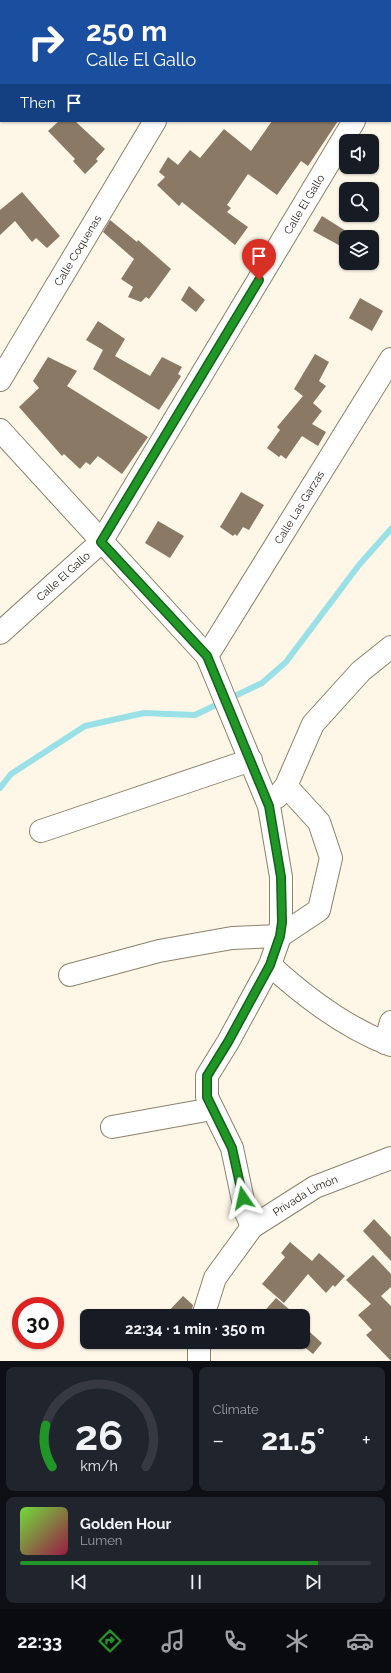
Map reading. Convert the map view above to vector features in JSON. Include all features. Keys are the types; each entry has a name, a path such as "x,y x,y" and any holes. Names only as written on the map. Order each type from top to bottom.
{"street":[{"name":"Calle Coquenas","path":"0,380 154,122"},
{"name":"Calle El Gallo","path":"0,633 101,542 353,122"},
{"name":"Calle Las Garzas","path":"207,656 391,359"},
{"path":"0,430 207,656 269,806 281,877 282,922 280,936 270,965 228,1042 207,1076 207,1097 232,1148 245,1210 252,1227"},
{"path":"269,806 286,786 313,724 361,671 391,647"},
{"path":"41,831 251,760"},
{"path":"70,975 159,951 232,938 280,936 319,910 331,858 319,822 286,786"},
{"path":"270,965 296,989 347,1023 388,1044 391,1022"},
{"path":"112,1127 212,1109"},
{"name":"Privada Limón","path":"205,1309 215,1278 252,1227 315,1187 391,1158"},
{"path":"199,1349 199,1361"}],"building":[{"path":"58,122 76,122 105,149 96,159 98,161 85,174 73,161 75,159 48,131"},
{"path":"271,122 337,122 308,166 301,161 277,195 248,174 227,205 231,208 227,212 248,227 235,245 182,202 179,206 157,185 165,177 159,172 168,157 178,165 190,150 200,158 224,129 251,151"},
{"path":"22,192 60,236 47,248 36,238 32,242 15,221 0,235 0,210"},
{"path":"322,216 344,230 339,230 339,245 313,231"},
{"path":"110,220 137,242 138,240 171,269 149,299 146,297 141,302 128,297 133,287 121,279 134,259 103,232"},
{"path":"189,286 205,300 196,312 181,300"},
{"path":"360,298 383,311 372,331 349,318"},
{"path":"98,321 125,339 115,356 150,376 162,357 182,367 178,374 181,376 159,410 93,369 103,350 86,340"},
{"path":"315,354 329,362 319,381 326,386 313,403 322,411 312,424 326,432 318,446 302,436 286,459 281,455 279,457 267,448 280,430 277,427 303,396 294,389"},
{"path":"48,357 77,371 67,386 148,437 122,474 98,456 90,465 86,462 80,469 64,454 62,456 19,407 39,388 33,381"},
{"path":"241,492 264,505 249,530 243,527 237,536 235,534 233,536 220,527"},
{"path":"158,521 184,536 170,558 145,543"},
{"path":"374,1219 391,1237 391,1261 363,1231"},
{"path":"290,1242 312,1261 319,1253 345,1276 335,1287 333,1285 326,1293 308,1274 284,1303 262,1284 285,1257 281,1253"},
{"path":"373,1255 391,1274 391,1287 381,1296 391,1306 391,1361 366,1335 372,1330 358,1315 371,1304 346,1280"},
{"path":"183,1296 193,1305 192,1309 171,1309"},
{"path":"276,1298 289,1309 266,1309"},
{"path":"310,1332 322,1343 313,1354 307,1349 310,1349"}],"waterway":[{"path":"0,788 11,774 85,726 144,713 195,715 262,683 286,662 359,565 391,529"}],"route":[{"path":"243,1198 232,1148 207,1097 207,1076 228,1042 270,965 280,936 282,922 281,877 269,806 207,656 101,542 259,280"}]}
